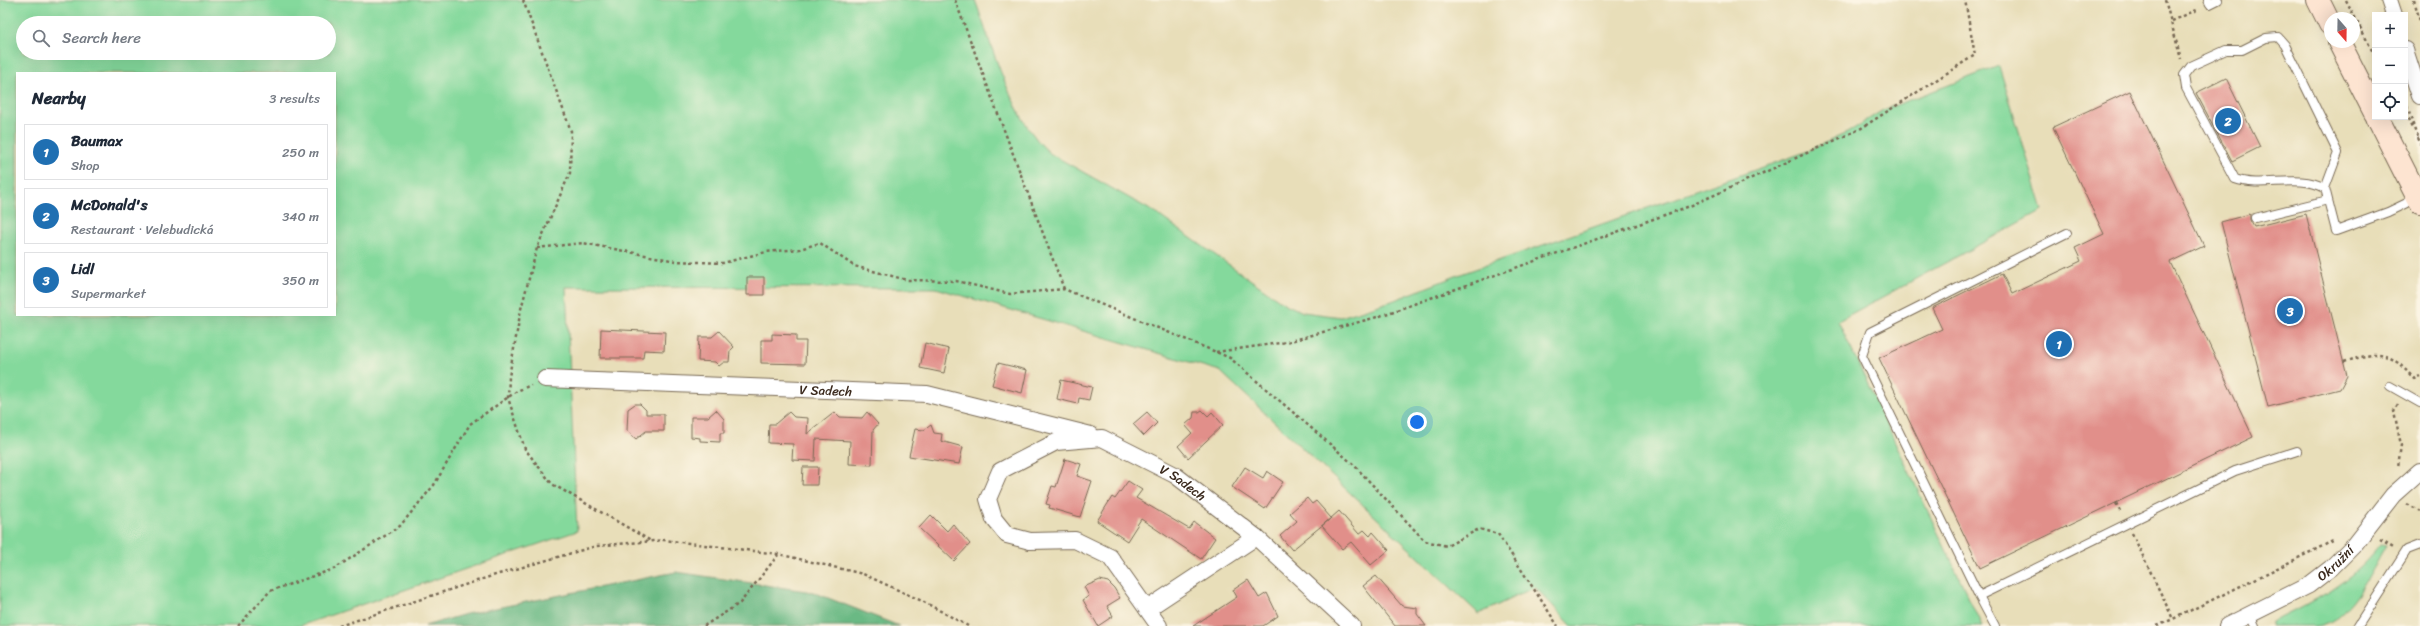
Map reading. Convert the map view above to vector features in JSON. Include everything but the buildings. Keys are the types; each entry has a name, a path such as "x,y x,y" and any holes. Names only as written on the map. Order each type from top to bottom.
{"street":[{"path":"2318,0 2324,12"},
{"path":"2389,0 2393,12"},
{"path":"2342,48 2372,107"},
{"path":"2408,59 2420,96"},
{"path":"2379,120 2419,200"},
{"name":"V Sadech","path":"545,379 927,394 1102,438 1175,476 1256,537 1352,626"},
{"path":"1102,438 1056,442 1000,471 988,499 994,519 1007,535 1030,541 1076,540 1110,557 1159,626"},
{"name":"Okružní","path":"2227,626 2252,621 2309,585 2331,568 2354,545 2393,495 2420,472"},
{"path":"1147,609 1256,537"}],"lane":[{"path":"2326,188 2305,181 2247,183 2234,179 2186,88 2184,75 2192,66 2226,50 2242,50 2266,38 2278,37 2285,44 2338,153 2326,188 2336,231 2419,200"},
{"path":"2255,218 2328,200"},
{"path":"1995,626 1862,356 1870,332 2067,232"},
{"path":"2390,386 2420,404"},
{"path":"1979,596 2235,471 2297,452"},
{"path":"2360,626 2407,550 2420,545"}],"path":[{"path":"523,0 571,131 570,173 537,248 521,309 509,377 508,398 525,449 552,484 651,541"},
{"path":"955,0 1064,288"},
{"path":"1216,352 1287,342 1377,317 1690,206 1860,129 1975,55 1965,0"},
{"path":"2165,0 2172,21 2184,75"},
{"path":"2346,0 2372,50"},
{"path":"2414,0 2420,20"},
{"path":"2172,21 2212,1"},
{"path":"2408,109 2420,144"},
{"path":"2408,119 2420,139"},
{"path":"537,248 583,243 676,261 723,263 766,252 800,249 820,243 854,266 907,280 956,281 1010,294 1064,288 1230,358 1353,464 1425,541 1447,546 1479,529 1498,534 1558,626"},
{"path":"2344,362 2366,355 2380,353 2400,362 2414,379 2420,376"},
{"path":"238,626 270,591 334,569 400,526 434,485 470,424 517,391 545,379"},
{"path":"2398,470 2401,445 2394,411 2399,403"},
{"path":"2116,503 2172,619"},
{"path":"2407,504 2420,511"},
{"path":"2157,626 2337,539"},
{"path":"339,626 492,576 596,546 664,540 778,554 863,574 924,602 968,626"},
{"path":"704,626 740,603 778,554"}],"green space":[{"path":"0,0 975,0 996,61 1015,104 1025,123 1051,154 1154,212 1285,304 1303,312 1341,317 1392,301 1461,274 1800,154 1847,133 1883,110 1999,66 2043,210 1838,321 1982,626 1572,626 1535,587 1479,614 1220,371 936,288 566,287 577,531 299,626 0,626"},
{"path":"2380,545 2386,546 2358,594 2340,615 2329,622 2317,626 2271,626 2272,622 2303,607 2344,581 2368,559"},
{"path":"676,572 813,592 899,626 425,626 466,614"}],"place":[{"name":"McDonald's","path":"2228,121"},
{"name":"Lidl","path":"2290,311"},
{"name":"Baumax","path":"2059,344"}]}
